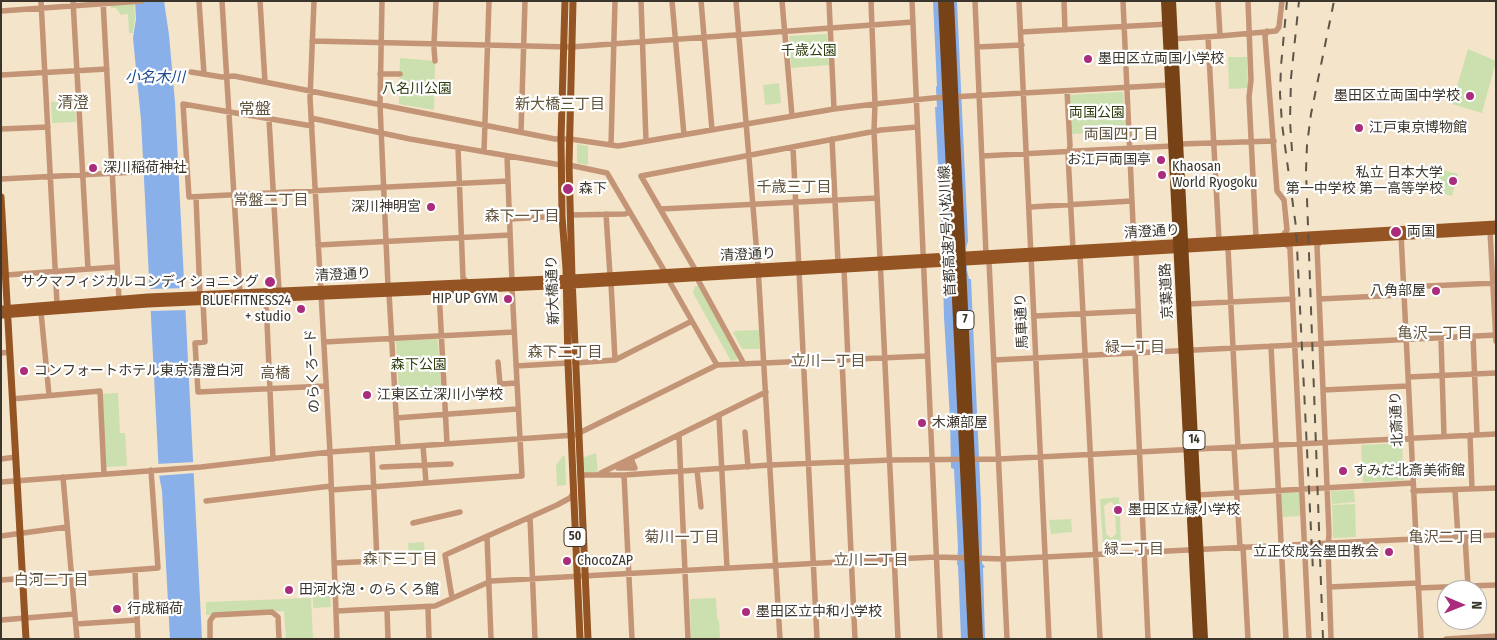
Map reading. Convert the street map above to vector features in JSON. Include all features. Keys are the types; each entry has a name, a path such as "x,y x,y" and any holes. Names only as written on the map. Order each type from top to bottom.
{"highway":[{"name":"首都高速7号小松川線","path":"942,1 972,639"},
{"name":"首都高速7号小松川線","path":"950,1 979,639"},
{"name":"京葉道路","path":"1165,1 1170,39 1196,549 1204,639"},
{"name":"京葉道路","path":"1169,24 1172,1"},
{"name":"京葉道路","path":"1170,39 1169,85 1176,145"},
{"name":"京葉道路","path":"1181,246 1188,304 1186,351"},
{"name":"京葉道路","path":"1191,450 1197,495 1197,639"}],"main road":[{"name":"新大橋通り","path":"565,1 570,139 571,215 569,282 573,494 588,639"},
{"name":"新大橋通り","path":"569,282 562,216 561,139 573,1"},
{"path":"1,197 6,275 4,312 10,352 26,639"},
{"name":"清澄通り","path":"389,289 440,290 758,270 798,268 844,269 881,264 988,257 1032,255 1080,256 1256,237 1496,224"},
{"name":"清澄通り","path":"1181,246 1228,248 1493,231"},
{"name":"清澄通り","path":"1032,255 1073,249 1135,249"},
{"name":"清澄通り","path":"798,268 838,262 881,264"},
{"name":"清澄通り","path":"202,298 266,299 321,293 468,283 512,284"},
{"name":"清澄通り","path":"4,312 58,304 119,299 187,299 279,291 321,293"},
{"name":"清澄通り","path":"4,312 41,312 148,300"},
{"name":"新大橋通り","path":"572,363 581,475 580,639"}],"street":[{"path":"41,1 58,304"},
{"path":"1,11 73,4 142,1"},
{"path":"199,1 204,74"},
{"path":"222,1 240,293"},
{"path":"260,1 266,82"},
{"name":"のらくろード","path":"314,1 310,91 311,118 330,452 338,639"},
{"path":"382,1 381,133 398,448"},
{"path":"435,61 436,1"},
{"path":"484,152 489,1"},
{"path":"521,132 525,1"},
{"path":"611,145 615,1"},
{"path":"641,1 646,141"},
{"path":"672,1 684,135"},
{"path":"701,1 712,130"},
{"path":"736,1 758,270 780,639"},
{"path":"782,1 792,116"},
{"path":"830,1 834,109"},
{"path":"871,1 875,104 874,131 898,639"},
{"path":"912,1 940,639"},
{"path":"975,1 1007,639"},
{"name":"馬車通り","path":"1019,1 1049,639"},
{"path":"1064,1 1065,30"},
{"path":"1123,1 1138,311 1140,452 1148,639"},
{"path":"1218,1 1220,36"},
{"path":"1248,1 1251,80 1249,97 1250,142 1256,237"},
{"path":"1170,39 1220,36 1278,29 1282,1"},
{"path":"103,3 119,299"},
{"path":"73,4 88,269"},
{"path":"312,41 434,46 568,47 913,22"},
{"path":"1021,32 1169,24"},
{"path":"1268,31 1265,36 1277,191 1284,200 1287,230 1283,236"},
{"path":"1208,37 1219,240"},
{"path":"977,47 1022,45"},
{"path":"1,75 107,69"},
{"path":"191,72 234,76 521,132 618,146 834,109 875,104 933,98 1169,85"},
{"path":"380,74 400,74"},
{"path":"1067,91 1073,249"},
{"path":"312,126 183,104 189,197 508,181"},
{"path":"269,118 279,291"},
{"path":"311,118 381,133 561,165"},
{"path":"1,129 48,127"},
{"path":"744,364 697,274 641,176 874,131 917,127"},
{"path":"832,139 838,262"},
{"path":"982,156 1274,141"},
{"path":"458,147 461,238 464,278 468,283"},
{"path":"793,147 818,639"},
{"path":"206,501 331,488 373,487 522,476 517,409 507,156"},
{"path":"570,165 608,173 717,365"},
{"path":"1,179 138,172"},
{"path":"196,197 205,342 195,343 198,392 326,386"},
{"path":"661,209 878,198"},
{"path":"1030,207 1132,201"},
{"path":"571,215 625,214 630,212"},
{"path":"606,214 615,360"},
{"path":"510,219 562,216"},
{"name":"北斎通り","path":"1401,229 1421,639"},
{"path":"1493,231 1496,341"},
{"path":"318,245 510,235"},
{"path":"1320,242 1317,246 1331,639"},
{"path":"1286,244 1290,248 1293,299 1309,639"},
{"path":"1228,248 1233,349 1236,493 1242,547 1248,639"},
{"path":"1080,256 1100,639"},
{"path":"6,275 117,266"},
{"path":"844,269 847,462 856,639"},
{"path":"1404,287 1494,283"},
{"path":"440,290 447,444"},
{"path":"1319,299 1404,296"},
{"path":"266,299 273,458"},
{"path":"1188,304 1293,299"},
{"path":"1034,316 1138,311"},
{"path":"41,312 49,395"},
{"path":"516,366 615,360 692,321"},
{"path":"324,342 514,332"},
{"path":"1472,489 1473,336"},
{"path":"994,360 1406,341 1414,338 1496,336"},
{"path":"1441,338 1444,436"},
{"path":"1271,346 1286,639"},
{"path":"1,353 10,352"},
{"path":"1,482 201,467 330,452 571,435 579,433 717,365 927,356"},
{"path":"498,362 500,384 517,383"},
{"path":"1408,377 1496,373"},
{"path":"1323,390 1408,386"},
{"path":"12,398 100,391 104,474"},
{"path":"599,474 719,417 766,392"},
{"path":"396,418 517,409"},
{"path":"719,417 727,568"},
{"path":"745,432 748,467"},
{"path":"581,475 624,475 770,465 891,460 981,460 1496,434"},
{"path":"679,436 688,639"},
{"path":"423,446 426,482"},
{"path":"334,563 377,561 372,449"},
{"path":"1,459 16,457"},
{"path":"382,467 452,464"},
{"path":"1,580 158,568 151,470"},
{"path":"697,470 701,507"},
{"path":"624,475 632,639"},
{"path":"63,477 78,639"},
{"path":"1197,495 1413,483"},
{"path":"1414,491 1496,488"},
{"path":"1455,490 1458,537"},
{"path":"452,598 446,555 568,499 573,494"},
{"path":"413,523 460,512"},
{"path":"530,517 535,639"},
{"path":"1,536 67,527"},
{"path":"336,611 435,606 489,582 532,578 936,557 1004,559 1496,535"},
{"path":"1465,536 1468,580"},
{"path":"487,537 491,639"},
{"path":"136,570 138,639"},
{"path":"1329,588 1437,586"},
{"path":"428,607 429,639"},
{"path":"388,609 388,639"},
{"path":"212,639 210,621 214,616 272,612 278,617 278,639"},
{"path":"1,620 75,614"},
{"path":"76,624 137,620"},
{"path":"1446,639 1496,636"}],"green space":[{"path":"111,1 134,1 135,18 133,33 129,33 128,14 121,15 116,8 111,8"},
{"name":"千歳公園","path":"827,34 829,65 791,68 789,36"},
{"path":"1468,49 1496,61 1482,113 1452,104"},
{"path":"1228,57 1247,57 1248,88 1229,89"},
{"name":"八名川公園","path":"400,58 435,61 434,110 399,104"},
{"path":"779,83 781,103 765,105 763,85"},
{"name":"両国公園","path":"1123,92 1126,131 1072,134 1069,95"},
{"path":"75,101 76,122 52,123 51,102"},
{"path":"577,144 588,146 588,165 577,163"},
{"path":"1432,167 1458,174 1452,196 1426,188"},
{"path":"695,286 699,286 738,358 736,360 731,361 693,293"},
{"path":"759,330 760,349 742,349 733,333 735,331"},
{"name":"森下公園","path":"437,339 441,389 399,392 396,341"},
{"path":"118,393 120,433 125,433 127,466 106,467 101,394"},
{"path":"1400,443 1402,445 1404,480 1363,482 1361,445"},
{"path":"596,453 598,474 582,474 581,458"},
{"path":"565,456 566,485 557,486 556,465"},
{"path":"1354,490 1355,502 1332,504 1331,491"},
{"path":"1300,492 1300,516 1283,517 1281,493"},
{"path":"1119,497 1121,542 1103,543 1100,499","holes":["1112,502 1115,506 1116,534 1111,538 1106,534 1104,506"]},
{"path":"1355,504 1356,537 1333,538 1332,505"},
{"path":"1071,519 1072,532 1051,534 1049,520"},
{"path":"424,542 425,555 409,556 408,543"},
{"path":"330,595 331,607 313,608 313,597"},
{"path":"311,598 313,639 286,639 284,611 206,615 206,602"},
{"path":"716,598 720,639 691,639 690,599"}],"water":[{"name":"小名木川","path":"135,1 164,1 169,35 175,102 202,639 170,639 162,491 159,475 141,120 133,38 136,19"},
{"path":"933,1 957,1 968,241 966,248 967,270 969,279 971,279 982,563 985,567 983,568 985,639 961,639 954,469 951,468 944,317 943,281 946,281 947,271 946,248 942,239 935,107 937,107 937,86"}],"pier":[{"path":"186,288 187,310 150,311 149,289"},
{"path":"195,462 195,473 156,476 156,464"}],"railway":[{"path":"1287,1 1280,94 1282,124 1296,227 1313,571"},
{"path":"1292,151 1290,121 1291,78 1299,1"},
{"path":"1323,639 1306,171 1311,114 1334,1"}],"place":[{"name":"墨田区立両国小学校","path":"1088,59"},
{"name":"墨田区立両国中学校","path":"1470,96"},
{"name":"江戸東京博物館","path":"1359,128"},
{"name":"お江戸両国亭","path":"1161,160"},
{"name":"深川稲荷神社","path":"93,168"},
{"name":"Khaosan World Ryogoku","path":"1162,175"},
{"name":"私立 日本大学 第一中学校 第一高等学校","path":"1453,181"},
{"name":"森下","path":"568,189"},
{"name":"深川神明宮","path":"431,207"},
{"name":"両国","path":"1396,232"},
{"name":"サクマフィジカルコンディショニング","path":"270,282"},
{"name":"八角部屋","path":"1436,291"},
{"name":"HIP UP GYM","path":"508,299"},
{"name":"BLUE FITNESS24 + studio","path":"301,309"},
{"name":"コンフォートホテル東京清澄白河","path":"24,371"},
{"name":"江東区立深川小学校","path":"367,395"},
{"name":"木瀬部屋","path":"922,423"},
{"name":"すみだ北斎美術館","path":"1343,471"},
{"name":"墨田区立緑小学校","path":"1118,510"},
{"name":"立正佼成会墨田教会","path":"1389,552"},
{"name":"ChocoZAP","path":"567,561"},
{"name":"田河水泡・のらくろ館","path":"289,590"},
{"name":"行成稲荷","path":"117,609"},
{"name":"墨田区立中和小学校","path":"746,612"}],"district":[{"name":"清澄","path":"73,104"},
{"name":"新大橋三丁目","path":"560,105"},
{"name":"常盤","path":"255,110"},
{"name":"両国四丁目","path":"1121,135"},
{"name":"千歳三丁目","path":"794,188"},
{"name":"常盤二丁目","path":"271,201"},
{"name":"森下一丁目","path":"522,217"},
{"name":"亀沢一丁目","path":"1435,334"},
{"name":"緑一丁目","path":"1135,348"},
{"name":"森下二丁目","path":"565,353"},
{"name":"立川一丁目","path":"828,362"},
{"name":"高橋","path":"275,374"},
{"name":"菊川一丁目","path":"682,538"},
{"name":"亀沢二丁目","path":"1446,538"},
{"name":"緑二丁目","path":"1134,550"},
{"name":"森下三丁目","path":"400,560"},
{"name":"立川二丁目","path":"871,561"},
{"name":"白河二丁目","path":"51,581"}]}
